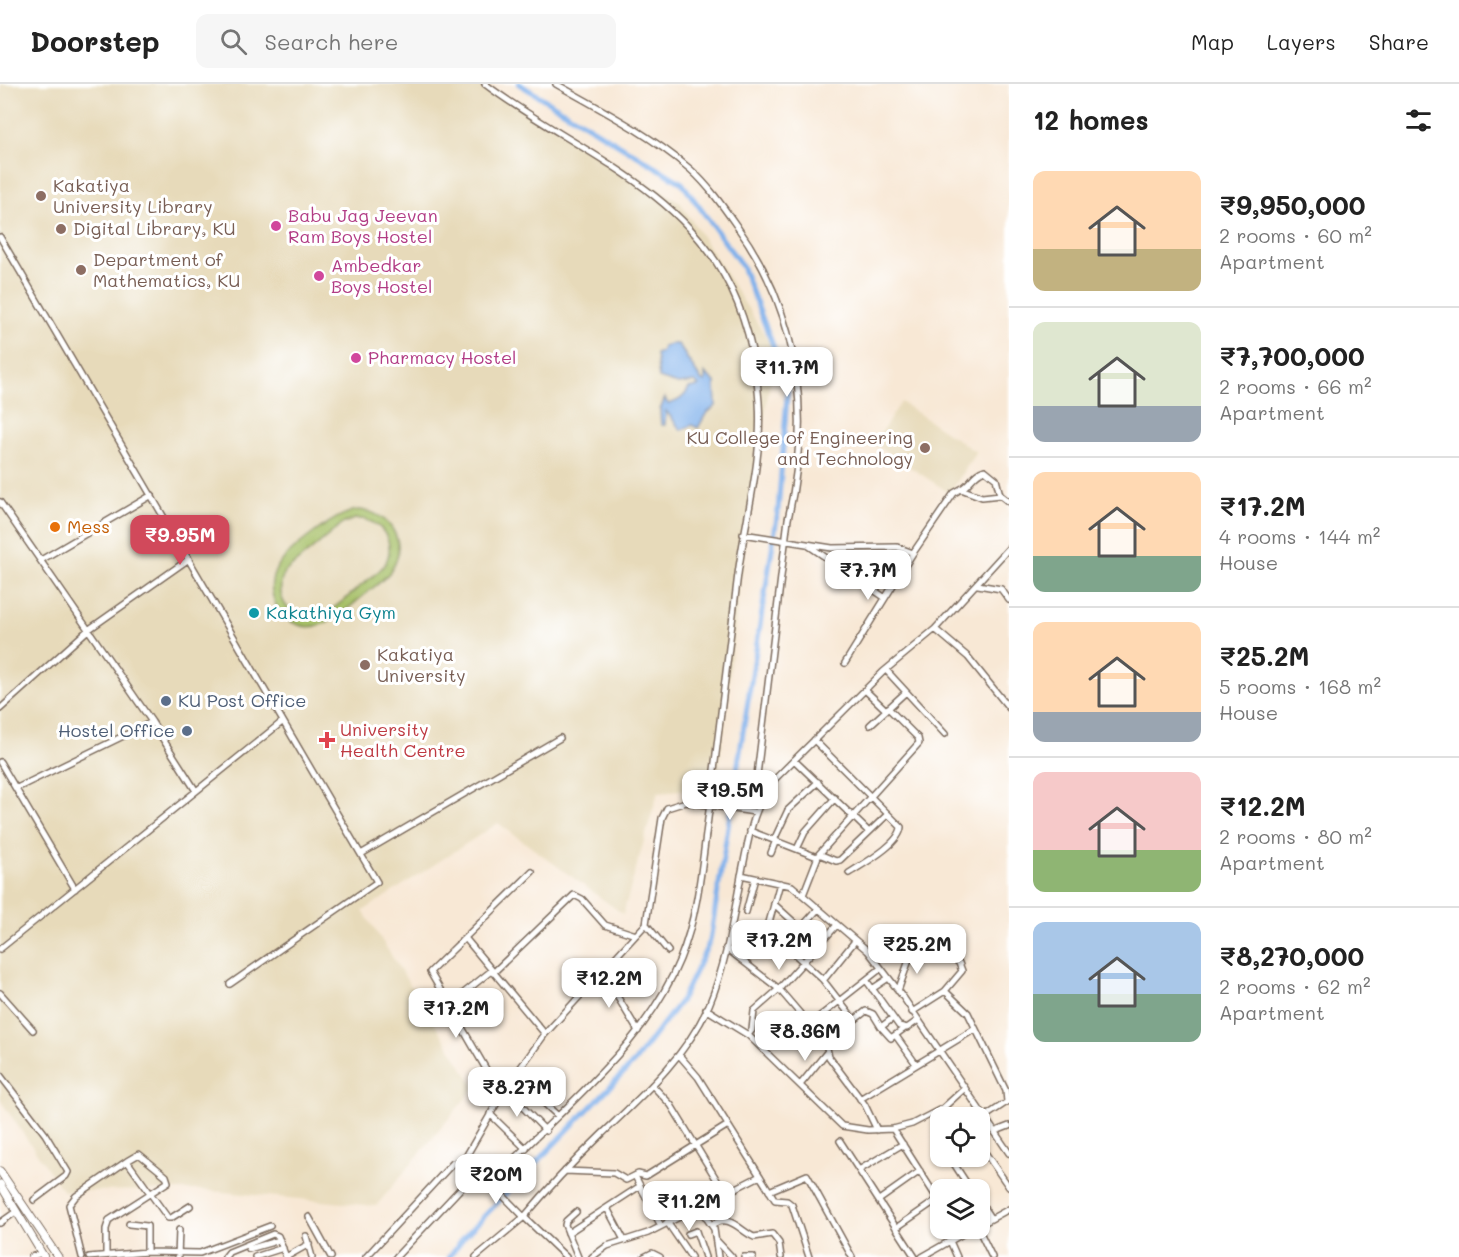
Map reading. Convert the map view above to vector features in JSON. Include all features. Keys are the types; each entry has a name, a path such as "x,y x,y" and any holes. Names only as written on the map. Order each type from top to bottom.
{"main road":[{"path":"0,1171 58,1257"},
{"path":"0,1184 43,1255"}],"street":[{"path":"485,84 529,116 646,188 681,218 723,273 743,314 755,363 759,405 759,459 743,534 712,807 687,943 666,992 618,1056 492,1184"},
{"path":"558,85 643,133 691,170 713,193 764,268 786,319 796,359 800,405 795,487 785,540 757,775 761,797"},
{"path":"0,237 377,882 230,984"},
{"path":"845,663 884,597 954,493 968,485 975,474 985,470 996,479 1000,495 1009,502"},
{"path":"961,489 982,497 1000,495"},
{"path":"41,560 152,495"},
{"path":"0,502 152,722 196,791"},
{"path":"743,534 838,549 897,547 913,554"},
{"path":"808,545 884,597"},
{"path":"478,1256 524,1217 565,1171 679,1055 706,1009 726,948 750,831 751,812 761,797 794,759 865,690 935,629 978,585 1009,548"},
{"path":"0,709 88,630 189,559"},
{"path":"978,585 1002,589 1009,600"},
{"path":"935,629 968,657 1009,708"},
{"path":"886,670 945,734"},
{"path":"803,895 818,855 919,743 918,738 865,690"},
{"path":"870,725 906,692"},
{"path":"17,788 152,722"},
{"path":"0,949 282,722"},
{"path":"361,854 560,738"},
{"path":"814,740 900,824 901,833 878,854 849,873"},
{"path":"794,759 869,832"},
{"path":"0,762 75,889"},
{"path":"771,853 788,810 818,782"},
{"path":"797,849 805,832 835,798"},
{"path":"366,1257 453,1163 464,1160 501,1095 545,1034 646,924 662,818 667,808 686,802 751,812"},
{"path":"750,831 797,849 838,861 888,814"},
{"path":"501,1095 430,972 532,872"},
{"path":"741,875 792,886 874,958 979,1107"},
{"path":"746,912 755,878"},
{"path":"780,883 768,926 770,932 824,980 854,1020"},
{"path":"450,1005 492,972 574,895 582,899 605,925 636,935"},
{"path":"774,904 819,945"},
{"path":"801,928 818,909"},
{"path":"646,924 668,951"},
{"path":"748,1035 753,1026 752,1013 779,989 836,926"},
{"path":"874,958 891,938"},
{"path":"466,939 545,1034"},
{"path":"824,980 855,940"},
{"path":"726,948 779,989 818,1035 825,1039"},
{"path":"898,991 907,964 918,948"},
{"path":"912,1012 945,991 963,968 942,948"},
{"path":"810,1023 880,969"},
{"path":"602,971 638,1031"},
{"path":"872,989 887,979"},
{"path":"866,980 893,1018 904,1028"},
{"path":"945,991 968,1013 1008,1090 1007,1102 990,1113"},
{"path":"0,993 33,1030"},
{"path":"706,1009 748,1035 843,1126 893,1130 938,1112 965,1088"},
{"path":"825,1039 835,1035 868,1011 888,1037 896,1036 904,1028 917,1021"},
{"path":"881,1027 893,1018"},
{"path":"860,1100 975,1029"},
{"path":"896,1036 916,1064"},
{"path":"825,1039 827,1052 860,1100 877,1130"},
{"path":"800,1085 827,1052"},
{"path":"679,1055 698,1077 776,1202 787,1201 792,1205 809,1257"},
{"path":"0,1075 45,1134 68,1172 66,1176 34,1200"},
{"path":"515,1076 558,1116"},
{"path":"652,1085 671,1105 697,1143 726,1195"},
{"path":"505,1089 546,1131"},
{"path":"490,1114 526,1149"},
{"path":"990,1122 1009,1153"},
{"path":"565,1171 614,1173 626,1180 640,1173 646,1176 728,1125"},
{"path":"996,1131 1009,1126"},
{"path":"893,1130 930,1187"},
{"path":"840,1141 915,1257"},
{"path":"1002,1142 1009,1142"},
{"path":"859,1170 903,1144"},
{"path":"82,1257 69,1205 76,1196 139,1154 166,1176 167,1184 149,1192 109,1220 106,1229 106,1254"},
{"path":"464,1160 478,1170 566,1257"},
{"path":"990,1160 1009,1187"},
{"path":"127,1161 169,1219 190,1206"},
{"path":"396,1257 478,1170"},
{"path":"879,1200 920,1171"},
{"path":"769,1191 807,1175 852,1257"},
{"path":"635,1176 661,1226"},
{"path":"592,1257 607,1246 642,1236 698,1206 707,1205 760,1176"},
{"path":"568,1233 640,1186"},
{"path":"698,1206 712,1225 718,1257"},
{"path":"896,1228 930,1207"},
{"path":"607,1208 624,1240"},
{"path":"991,1219 1009,1209"},
{"path":"0,1223 17,1211"},
{"path":"576,1212 565,1222 578,1257"},
{"path":"309,1217 331,1257"},
{"path":"712,1225 723,1220 754,1237 772,1234 779,1243 781,1257"},
{"path":"667,1222 691,1257"},
{"path":"129,1224 147,1226 147,1252"},
{"path":"89,1257 147,1252 178,1255 200,1253 270,1226"},
{"path":"178,1255 179,1230"},
{"path":"688,1234 696,1231 705,1257"},
{"path":"224,1256 275,1234 280,1240 286,1257 309,1244"},
{"path":"306,1236 312,1257"},
{"path":"984,1239 992,1257"},
{"path":"259,1240 261,1247"},
{"path":"247,1245 251,1250 280,1240"},
{"path":"716,1240 732,1257"},
{"path":"922,1257 950,1241 957,1257"},
{"path":"255,1257 283,1248"},
{"path":"644,1257 652,1253 660,1257"},
{"path":"31,1257 43,1255"},
{"path":"744,1257 753,1257"}],"shaded area":[{"name":"Kakatiya University","path":"0,84 486,84 493,91 680,202 775,351 744,543 717,787 658,792 623,914 498,823 363,911 475,1087 376,1206 200,1190 63,1191 0,1100"},
{"name":"KU College of Engineering and Technology","path":"901,402 976,452 950,493 874,444"}],"green space":[{"path":"360,510 380,516 393,530 398,549 397,559 392,569 378,584 329,621 310,627 300,626 290,621 278,610 273,596 272,584 276,569 301,542 327,524","holes":["355,519 363,519 378,526 387,538 389,554 386,562 377,573 324,614 305,618 296,615 284,603 281,594 285,572 342,524"]}],"water":[{"path":"678,344 702,381 705,382 705,373 715,382 716,406 706,414 698,428 692,425 681,430 666,411 665,425 661,425 660,410 665,398 668,404 672,403 683,396 689,388 699,386 695,382 678,384 659,378 656,354 662,351 663,346"}],"waterway":[{"path":"449,1257 464,1237 635,1061 682,999 710,941 778,511 788,384 742,266 682,183 519,84"}],"place":[{"name":"Kakatiya University Library","path":"41,196"},
{"name":"Babu Jag Jeevan Ram Boys Hostel","path":"276,226"},
{"name":"Digital Library, KU","path":"61,229"},
{"name":"Department of Mathematics, KU","path":"81,270"},
{"name":"Ambedkar Boys Hostel","path":"319,276"},
{"name":"Pharmacy Hostel","path":"356,358"},
{"name":"KU College of Engineering and Technology","path":"925,448"},
{"name":"Mess","path":"55,527"},
{"name":"Kakathiya Gym","path":"254,613"},
{"name":"Kakatiya University","path":"365,665"},
{"name":"KU Post Office","path":"166,701"},
{"name":"Hostel Office","path":"187,731"},
{"name":"University Health Centre","path":"327,740"}]}
